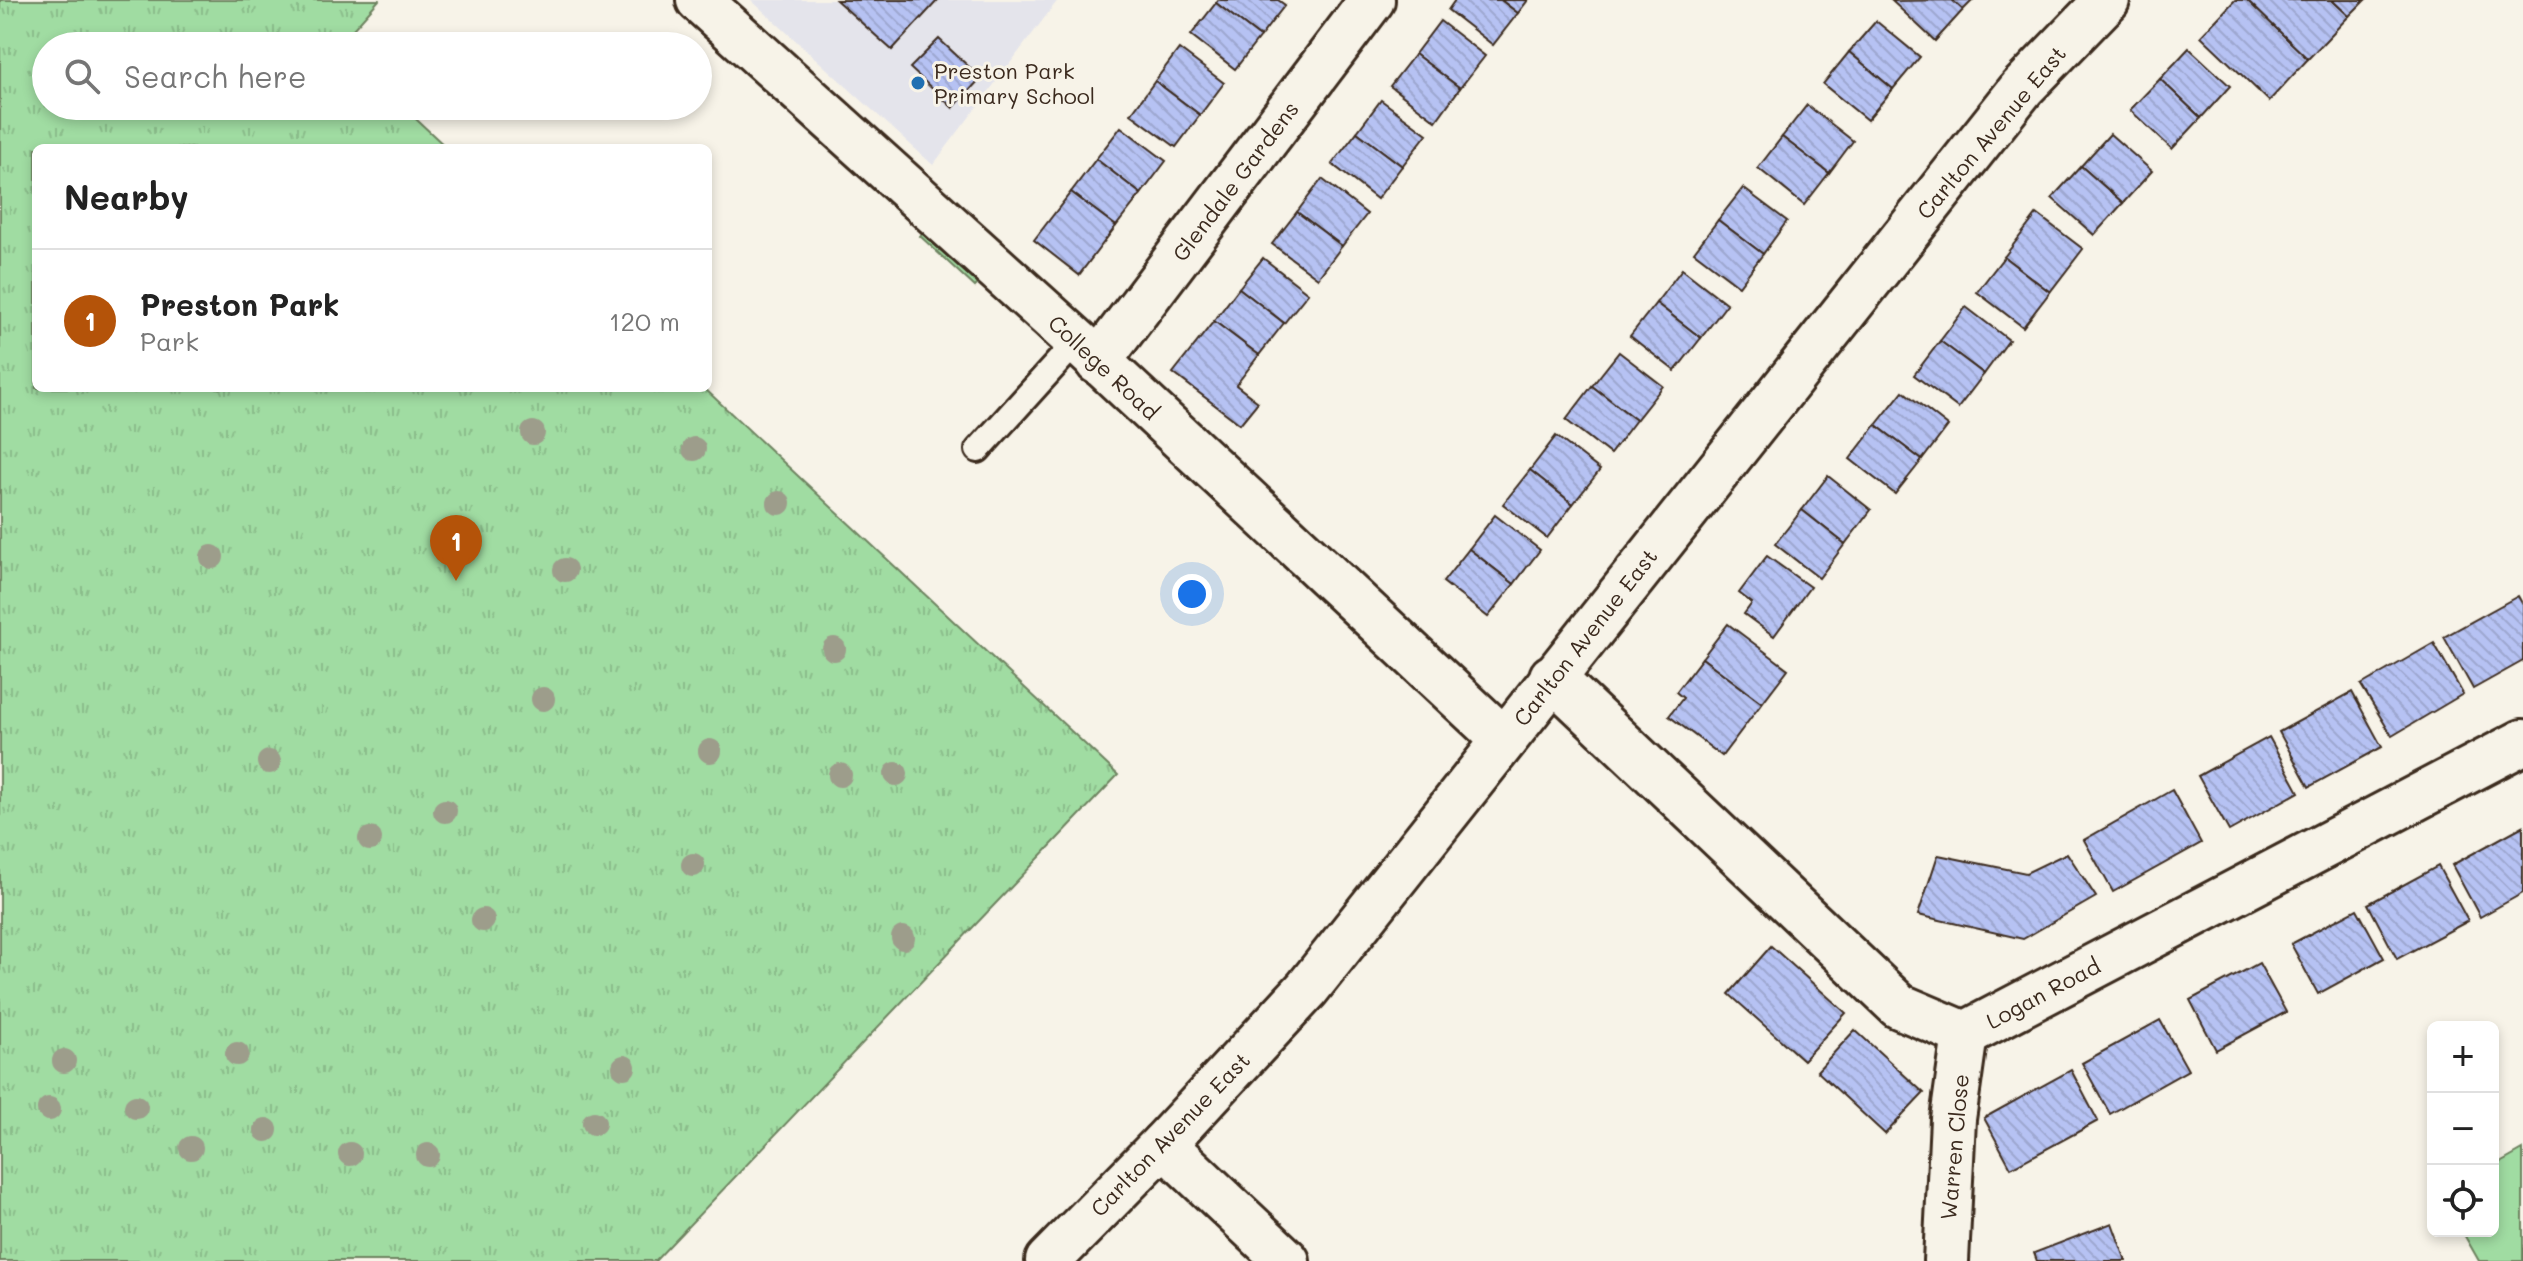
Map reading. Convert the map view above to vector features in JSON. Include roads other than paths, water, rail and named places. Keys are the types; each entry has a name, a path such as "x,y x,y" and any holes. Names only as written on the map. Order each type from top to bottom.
{"street":[{"name":"College Road","path":"699,0 1088,351 1504,740"},
{"name":"Glendale Gardens","path":"1088,351 1372,0"},
{"name":"Carlton Avenue East","path":"1048,1261 1163,1144 1307,989 2022,88 2107,0"},
{"name":"Logan Road","path":"1552,677 1899,1006 1965,1034 2523,742"},
{"name":"Warren Close","path":"1946,1261 1953,1119 1965,1034"},
{"path":"1163,1144 1287,1261"}],"lane":[{"path":"978,450 1088,351"}],"place":[{"name":"Preston Park Primary School","path":"918,83"},
{"name":"Preston Park","path":"456,581"}]}
